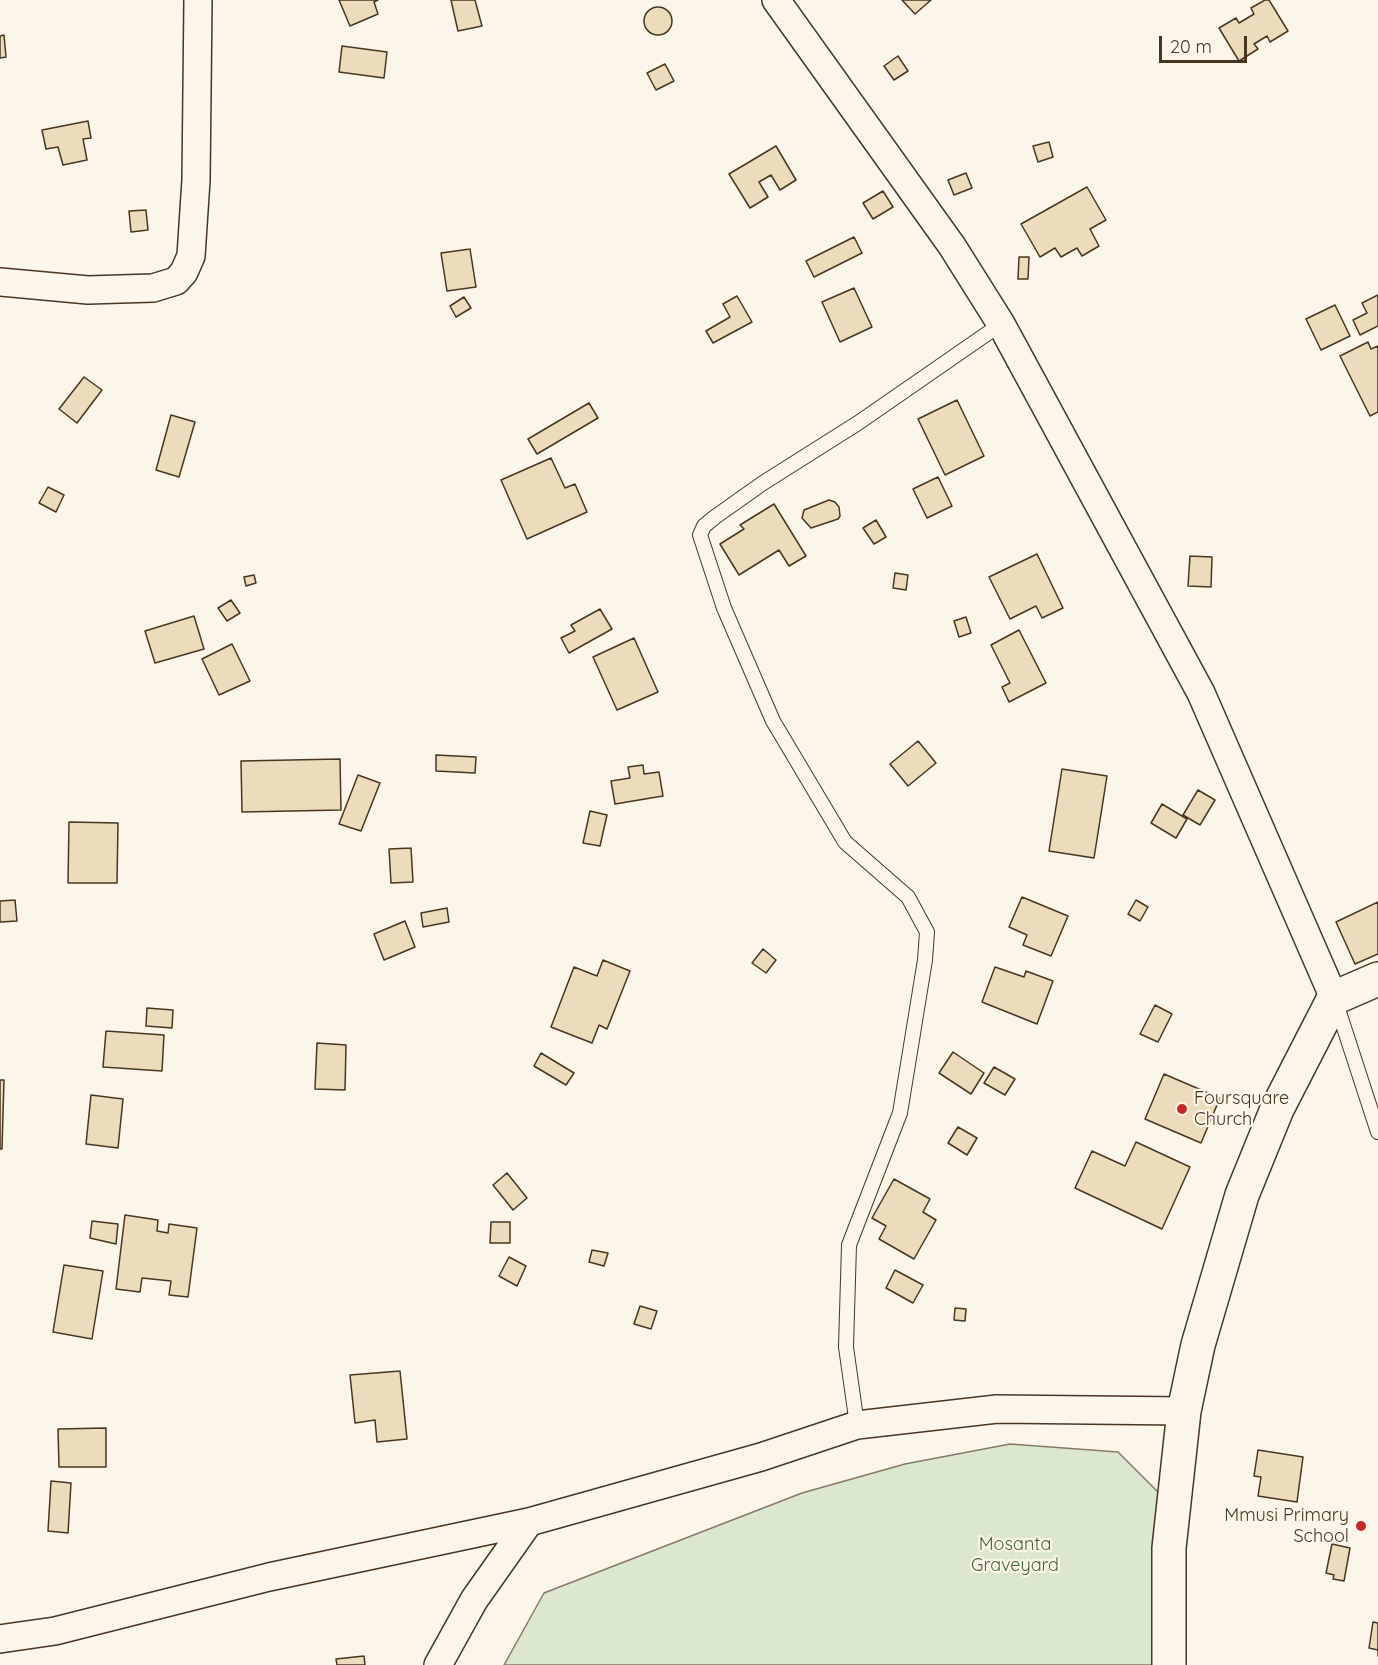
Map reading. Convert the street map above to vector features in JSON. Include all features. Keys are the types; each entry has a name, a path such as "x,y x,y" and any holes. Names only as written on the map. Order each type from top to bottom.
{"street":[{"path":"0,282 88,290 153,288 176,281 184,272 191,256 196,180 198,0"},
{"path":"776,0 952,246 1001,324 1201,693 1334,998"},
{"path":"1169,1665 1169,1548 1184,1411 1197,1345 1242,1195 1277,1109 1334,998 1378,979"},
{"path":"0,1638 55,1631 269,1577 529,1522 761,1457 857,1425 997,1409 1184,1411"},
{"path":"438,1665 474,1600 529,1522"}],"lane":[{"path":"857,1425 846,1347 849,1245 900,1113 925,960 927,932 908,897 844,842 773,721 724,608 700,535 704,526 724,510 858,423 1001,324"},
{"path":"1334,998 1378,1132"}],"green space":[{"name":"Mosanta Graveyard","path":"1010,1444 1118,1452 1173,1507 1171,1665 504,1665 544,1593 802,1493 905,1464"}],"building":[{"path":"339,0 378,0 374,2 378,14 350,26"},
{"path":"451,0 475,0 482,26 458,31"},
{"path":"902,0 931,0 915,14"},
{"path":"1269,0 1288,31 1270,42 1267,36 1254,44 1258,49 1239,61 1219,28 1236,18 1239,23 1254,14 1251,8"},
{"path":"658,7 668,11 672,21 668,31 658,35 648,31 644,21 648,11"},
{"path":"4,35 6,57 0,58 0,36"},
{"path":"342,46 387,52 384,78 339,72"},
{"path":"898,56 908,71 894,80 884,66"},
{"path":"665,64 674,81 656,90 647,73"},
{"path":"88,121 91,138 83,139 87,160 63,165 58,147 46,149 42,130"},
{"path":"1049,142 1053,157 1038,162 1033,146"},
{"path":"776,146 796,180 780,190 771,175 759,182 768,197 750,208 729,174"},
{"path":"966,173 972,188 954,195 948,180"},
{"path":"1087,187 1106,220 1090,229 1099,246 1082,256 1077,248 1061,257 1055,248 1040,257 1021,224"},
{"path":"883,191 893,207 873,219 863,203"},
{"path":"146,210 148,230 131,232 129,211"},
{"path":"854,237 862,253 814,277 806,261"},
{"path":"470,249 476,287 447,291 441,253"},
{"path":"1019,257 1029,257 1028,279 1018,279"},
{"path":"854,288 872,327 840,342 822,302"},
{"path":"1378,295 1378,326 1360,335 1353,320 1367,313 1362,303"},
{"path":"737,296 752,322 713,343 706,331 730,317 723,304"},
{"path":"464,297 471,308 456,317 450,306"},
{"path":"1335,305 1350,336 1321,350 1306,319"},
{"path":"1368,342 1371,349 1378,346 1378,412 1370,416 1340,356"},
{"path":"84,377 102,390 77,423 59,409"},
{"path":"957,400 984,456 945,475 918,419"},
{"path":"589,403 598,418 537,454 528,439"},
{"path":"171,415 195,422 179,477 156,470"},
{"path":"551,458 565,488 575,484 587,512 527,539 501,480"},
{"path":"938,477 952,506 927,518 913,489"},
{"path":"48,487 64,495 56,512 39,503"},
{"path":"829,500 835,502 839,507 840,516 838,519 811,528 802,518 804,510"},
{"path":"774,504 806,556 789,566 779,550 739,575 720,544 744,529 740,525"},
{"path":"876,520 886,537 874,544 863,528"},
{"path":"1037,554 1063,608 1042,618 1036,606 1010,619 989,577"},
{"path":"1190,556 1212,557 1211,587 1188,586"},
{"path":"895,573 908,575 906,590 893,588"},
{"path":"254,575 256,583 246,586 244,577"},
{"path":"231,600 240,613 227,621 218,608"},
{"path":"600,609 612,629 569,653 561,638 575,631 571,625"},
{"path":"194,616 204,649 155,663 145,631"},
{"path":"966,617 971,633 959,637 954,621"},
{"path":"1019,630 1046,683 1009,702 1002,687 1010,683 991,645"},
{"path":"634,638 658,692 617,710 593,657"},
{"path":"232,644 250,681 219,695 202,659"},
{"path":"918,741 936,763 908,786 890,764"},
{"path":"436,755 476,757 475,773 436,771"},
{"path":"340,759 341,810 242,812 241,761"},
{"path":"643,765 644,774 659,772 663,796 615,804 611,781 630,778 628,767"},
{"path":"1062,769 1107,776 1094,858 1049,851"},
{"path":"358,775 380,783 361,831 339,824"},
{"path":"1198,790 1215,800 1200,825 1183,815"},
{"path":"1162,804 1187,819 1176,838 1151,823"},
{"path":"590,811 607,815 600,846 583,843"},
{"path":"69,822 118,823 117,883 68,883"},
{"path":"411,848 413,882 391,883 389,849"},
{"path":"1022,897 1068,916 1051,956 1023,945 1027,935 1009,927"},
{"path":"15,900 17,921 0,922 0,901"},
{"path":"1136,900 1148,907 1140,921 1128,914"},
{"path":"1378,902 1378,954 1355,964 1336,922"},
{"path":"447,908 449,922 423,927 421,913"},
{"path":"405,921 415,947 384,960 374,934"},
{"path":"763,949 776,960 766,973 752,963"},
{"path":"603,960 630,971 607,1029 599,1025 592,1043 551,1027 574,967 597,976"},
{"path":"995,967 1024,977 1026,971 1053,981 1037,1024 982,1002"},
{"path":"1155,1005 1172,1014 1158,1042 1140,1034"},
{"path":"147,1008 173,1010 172,1028 146,1026"},
{"path":"106,1031 164,1035 162,1071 103,1067"},
{"path":"317,1043 346,1045 345,1090 315,1089"},
{"path":"953,1052 984,1073 971,1094 939,1073"},
{"path":"541,1053 574,1073 566,1085 534,1066"},
{"path":"994,1067 1015,1079 1005,1095 984,1083"},
{"name":"Foursquare Church","path":"1164,1074 1220,1098 1201,1143 1145,1119"},
{"path":"0,1080 4,1080 2,1149 0,1149"},
{"path":"91,1095 123,1099 118,1148 86,1144"},
{"path":"958,1127 977,1138 967,1155 948,1143"},
{"path":"1136,1142 1190,1167 1162,1229 1075,1188 1092,1151 1125,1166"},
{"path":"507,1173 527,1198 513,1210 493,1185"},
{"path":"894,1179 930,1199 923,1212 936,1220 914,1259 879,1239 886,1226 872,1218"},
{"path":"125,1215 158,1220 157,1231 168,1233 169,1224 197,1228 188,1297 169,1295 171,1281 142,1278 140,1292 116,1289"},
{"path":"92,1221 118,1224 116,1244 90,1238"},
{"path":"491,1222 510,1222 510,1243 490,1243"},
{"path":"592,1250 608,1253 604,1266 589,1262"},
{"path":"509,1257 526,1266 517,1286 499,1276"},
{"path":"64,1265 103,1271 92,1339 53,1332"},
{"path":"895,1270 923,1285 913,1303 886,1288"},
{"path":"640,1306 657,1311 651,1329 634,1324"},
{"path":"955,1308 966,1309 965,1321 954,1320"},
{"path":"400,1371 407,1439 377,1442 375,1420 355,1423 350,1375"},
{"path":"106,1428 106,1467 59,1467 58,1429"},
{"path":"1258,1450 1303,1457 1297,1502 1258,1496 1261,1477 1254,1476"},
{"path":"51,1481 71,1483 68,1533 48,1531"},
{"path":"1332,1544 1350,1548 1344,1581 1333,1579 1334,1575 1326,1573"},
{"path":"1373,1622 1378,1623 1378,1650 1369,1648"},
{"path":"364,1656 365,1665 337,1665 336,1659"}],"place":[{"name":"Foursquare Church","path":"1182,1109"},
{"name":"Mmusi Primary School","path":"1361,1526"}]}
